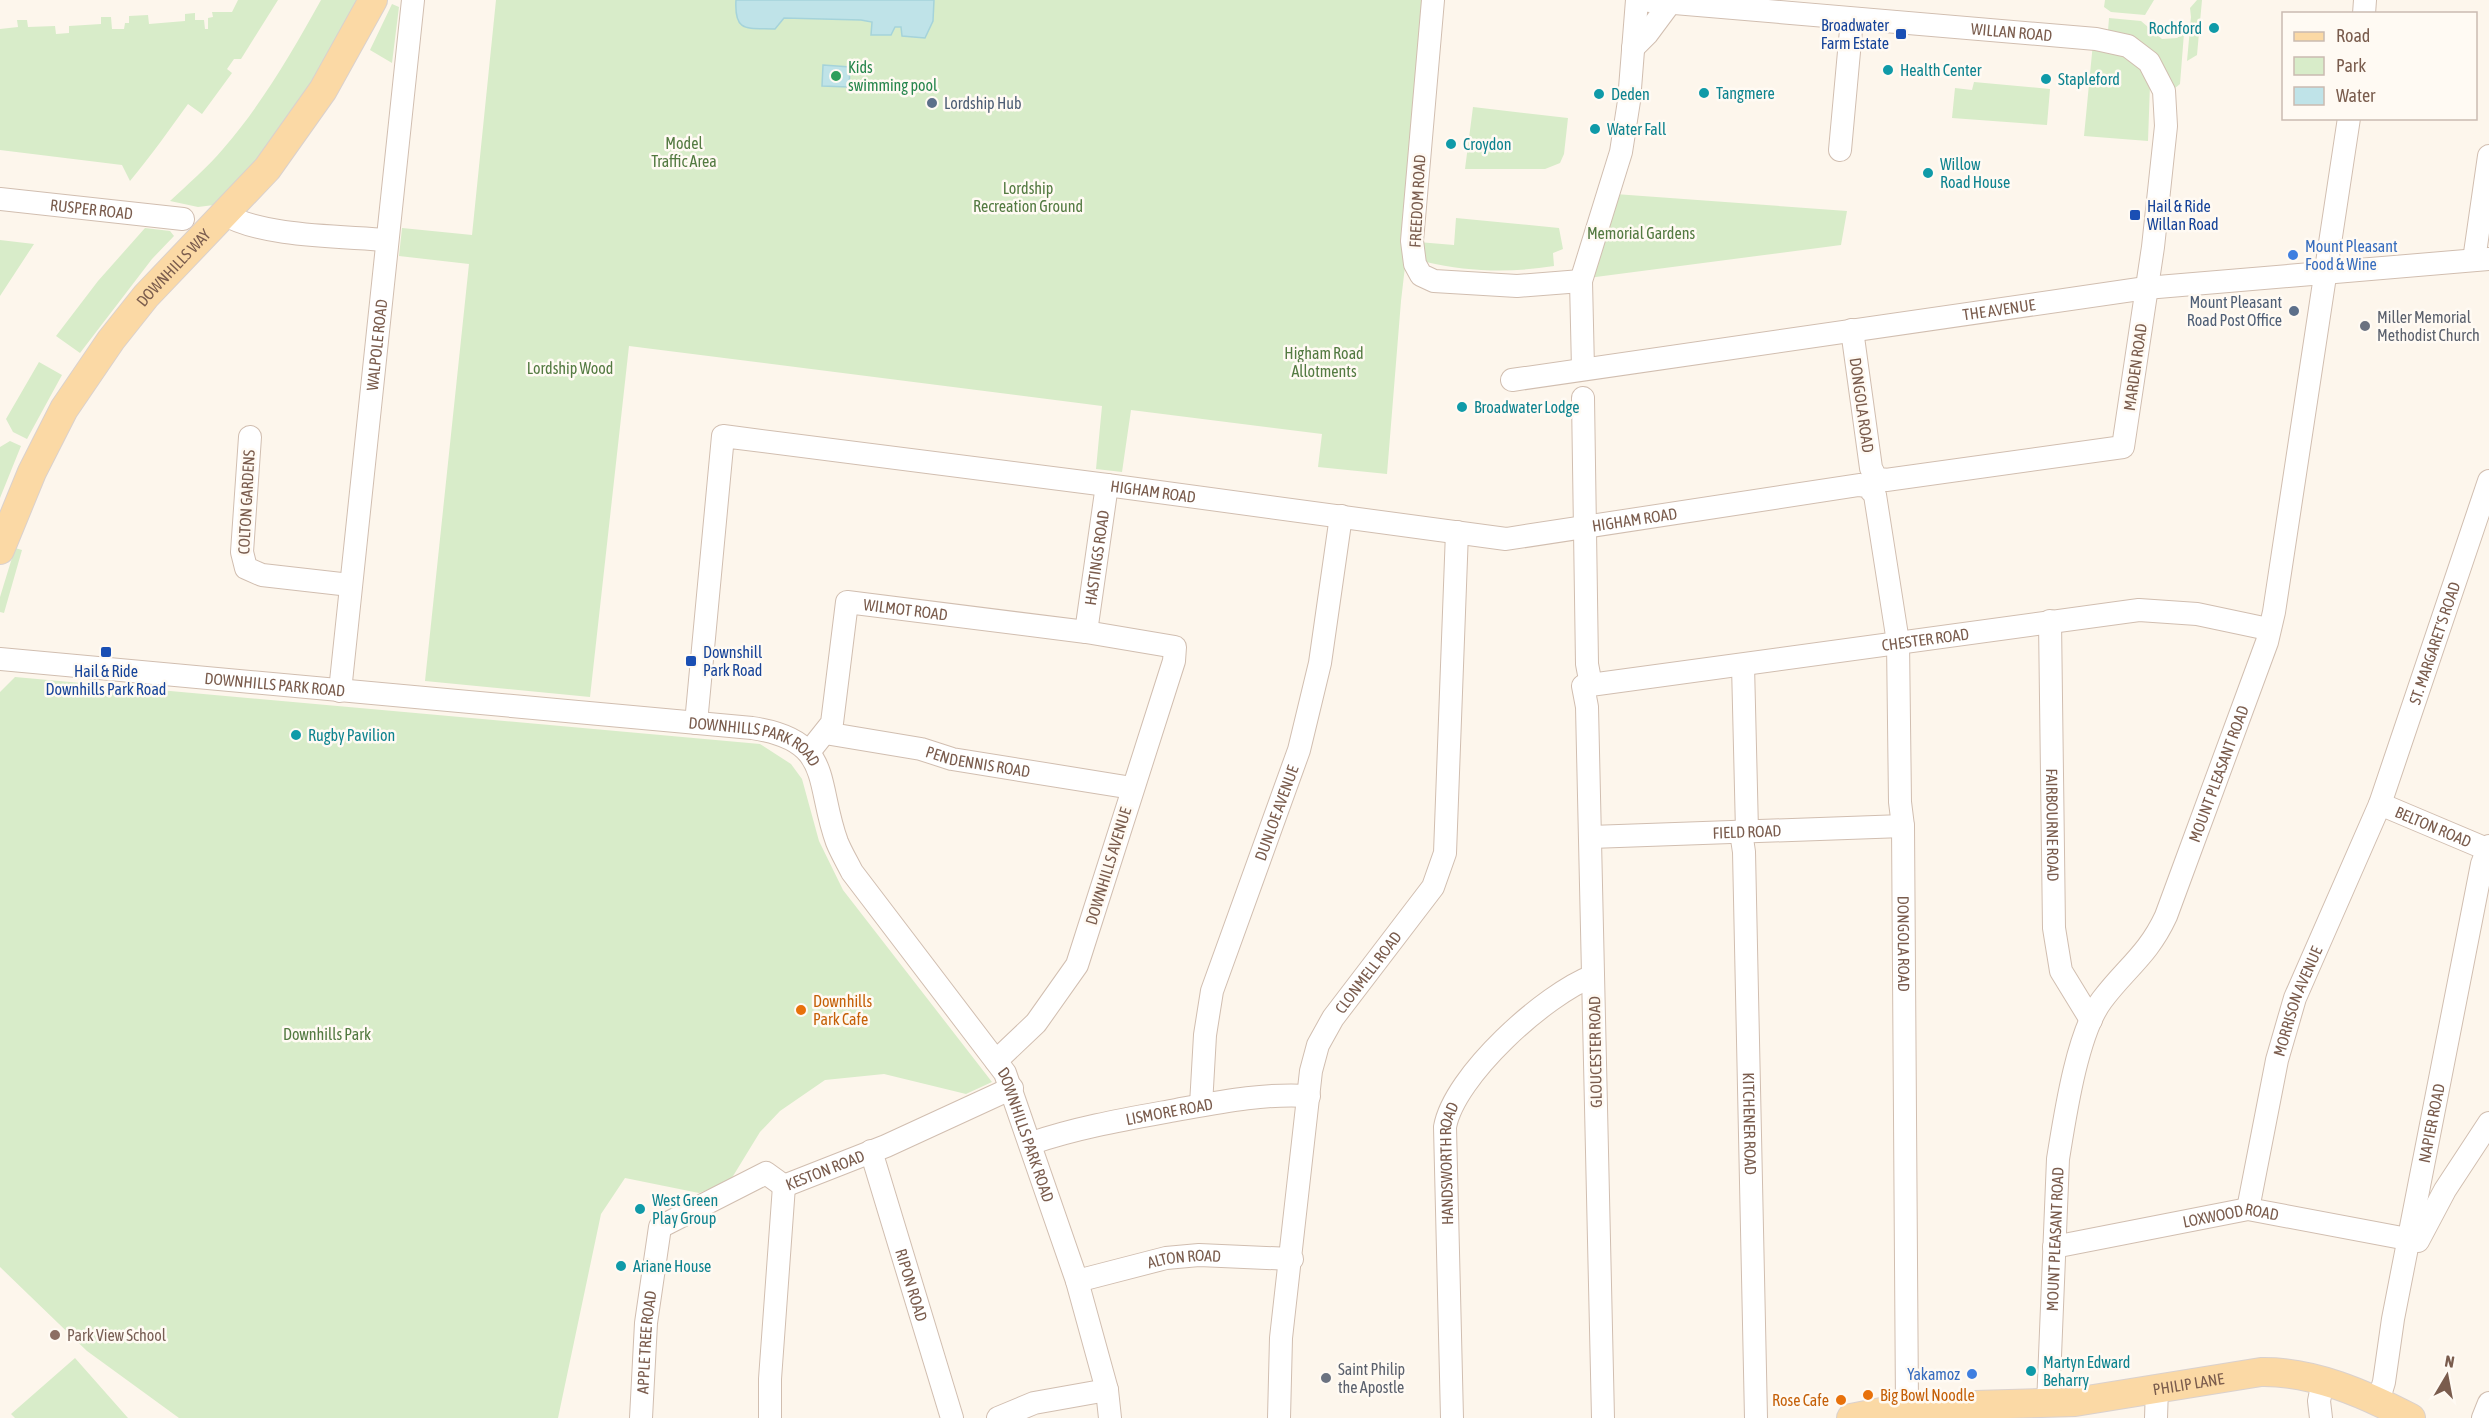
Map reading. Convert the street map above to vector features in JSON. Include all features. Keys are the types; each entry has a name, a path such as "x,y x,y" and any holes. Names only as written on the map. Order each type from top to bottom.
{"main road":[{"name":"DOWNHILLS WAY","path":"0,550 32,472 66,407 111,340 146,296 267,169 323,90 373,0"},
{"name":"PHILIP LANE","path":"1851,1418 1907,1407 2066,1408 2157,1388 2261,1372 2283,1372 2323,1382 2378,1402 2410,1418"}],"street":[{"name":"WALPOLE ROAD","path":"340,691 413,0"},
{"name":"FREEDOM ROAD","path":"1433,0 1412,241 1415,264 1421,275 1434,281 1517,286 1581,281"},
{"path":"1583,369 1581,281 1621,152 1629,109 1638,0"},
{"name":"WILLAN ROAD","path":"1638,0 2096,39 2128,46 2141,54 2154,69 2164,91 2166,126 2146,288"},
{"path":"1634,48 1670,3"},
{"path":"1840,150 1852,19"},
{"name":"MOUNT PLEASANT ROAD","path":"2066,1408 2054,1247 2058,1159 2067,1110 2091,1020 2102,1000 2156,938 2166,916 2266,642 2274,612 2290,523 2349,120"},
{"path":"2482,260 2489,156"},
{"name":"RUSPER ROAD","path":"0,199 183,219"},
{"path":"224,214 238,223 265,229 387,240"},
{"name":"THE AVENUE","path":"1512,380 2146,288 2482,260"},
{"name":"MARDEN ROAD","path":"2123,447 2146,288"},
{"name":"DONGOLA ROAD","path":"1852,330 1872,482 1898,642 1900,802 1903,826 1907,1407"},
{"name":"GLOUCESTER ROAD","path":"1583,398 1587,706 1604,1418"},
{"name":"HIGHAM ROAD","path":"696,723 723,436 1107,484 1506,539 1872,482 2123,447"},
{"name":"COLTON GARDENS","path":"250,437 242,552 246,568 262,575 350,585"},
{"name":"ST. MARGARET'S ROAD","path":"2380,804 2489,481"},
{"name":"HASTINGS ROAD","path":"1086,632 1107,484"},
{"name":"DUNLOE AVENUE","path":"1201,1105 1205,1035 1212,991 1299,750 1320,663 1341,516"},
{"name":"CLONMELL ROAD","path":"1279,1418 1281,1338 1292,1259 1311,1071 1318,1046 1333,1018 1433,886 1445,853 1457,532"},
{"name":"WILMOT ROAD","path":"809,752 832,723 847,602 1086,632"},
{"name":"CHESTER ROAD","path":"1587,686 2139,610 2198,614 2268,629"},
{"name":"FAIRBOURNE ROAD","path":"2050,621 2054,928 2061,971 2091,1020"},
{"name":"DOWNHILLS AVENUE","path":"996,1061 1036,1023 1077,965 1174,661 1175,647 1086,632"},
{"name":"DOWNHILLS PARK ROAD","path":"0,659 696,723 776,733 794,739 809,752 820,771 837,842 852,872 1005,1072 1032,1143 1077,1281 1107,1390 1110,1418"},
{"name":"KITCHENER ROAD","path":"1743,666 1744,852 1756,1418"},
{"name":"PENDENNIS ROAD","path":"825,733 921,748 952,759 1132,788"},
{"name":"BELTON ROAD","path":"2380,804 2488,848"},
{"name":"MORRISON AVENUE","path":"2248,1209 2277,1060 2295,998 2380,804"},
{"name":"FIELD ROAD","path":"1591,837 1903,826"},
{"name":"NAPIER ROAD","path":"2378,1402 2384,1382 2390,1334 2482,864 2488,848"},
{"name":"HANDSWORTH ROAD","path":"1452,1418 1445,1127 1448,1111 1464,1082 1502,1041 1564,991 1593,976"},
{"name":"KESTON ROAD","path":"770,1418 770,1379 784,1186 871,1151 1012,1088"},
{"name":"LISMORE ROAD","path":"1032,1143 1083,1127 1201,1105 1278,1094 1309,1096"},
{"path":"2408,1241 2418,1241 2445,1190 2489,1123"},
{"name":"RIPON ROAD","path":"871,1151 952,1418"},
{"name":"APPLE TREE ROAD","path":"641,1418 646,1323 660,1227 766,1173 784,1186"},
{"path":"2419,1182 2445,1190"},
{"name":"LOXWOOD ROAD","path":"2054,1247 2248,1209 2408,1241"},
{"name":"ALTON ROAD","path":"1077,1281 1178,1257 1199,1255 1292,1259"},
{"path":"2321,1418 2319,1401 2323,1382"},
{"path":"2156,1418 2157,1388"},
{"path":"998,1418 1034,1403 1107,1390"},
{"path":"2483,1418 2489,1403"}],"green space":[{"path":"238,0 278,0 241,59 234,59 227,69 232,73 202,114 188,104 130,181 122,165 0,150 0,29 18,27 17,20 27,20 28,27 55,26 56,34 69,33 69,26 101,24 101,17 111,17 112,29 124,29 125,23 129,23 129,16 148,15 149,24 185,21 185,14 195,13 195,20 204,20 205,29 208,29 208,18 213,17 212,12 232,12"},
{"path":"321,0 358,0 361,6 259,162 214,205 198,207 170,201 217,156 251,114 288,58"},
{"name":"Lordship Recreation Ground","path":"496,0 1436,0 1401,301 1387,474 1318,467 1322,434 1131,410 1122,472 1096,469 1102,406 629,346 590,697 425,681 469,264 399,256 402,228 472,235"},
{"path":"2105,0 2154,0 2145,15 2111,12 2104,7"},
{"path":"2197,0 2202,0 2197,55 2187,61 2190,8"},
{"path":"392,4 399,7 392,63 370,50"},
{"path":"2109,18 2141,21 2162,39 2177,38 2184,33 2180,84 2175,88 2157,56 2143,43 2134,38 2108,31"},
{"path":"2093,43 2134,60 2150,85 2148,141 2084,136"},
{"path":"1974,82 2050,89 2047,125 1952,118 1955,88 1972,90"},
{"path":"1473,107 1568,118 1564,154 1560,163 1545,169 1465,169"},
{"name":"Memorial Gardens","path":"1615,194 1847,211 1841,245 1588,278"},
{"path":"1456,218 1559,228 1563,249 1553,253 1554,266 1538,268 1474,270 1426,262 1418,242 1454,245"},
{"path":"145,228 170,231 174,236 152,259 80,353 56,336 98,281"},
{"path":"0,240 34,244 0,296"},
{"path":"39,362 62,375 27,439 13,432 6,419"},
{"path":"10,441 21,446 0,498 0,447"},
{"path":"15,548 22,550 4,613 0,612 0,597"},
{"name":"Downhills Park","path":"15,677 760,744 791,764 802,779 819,841 843,890 992,1082 966,1094 884,1074 825,1080 780,1111 760,1132 730,1181 699,1193 625,1178 601,1214 558,1418 179,1418 87,1351 0,1267 0,692"},
{"path":"75,1358 128,1418 15,1418 11,1414"}],"water":[{"path":"736,0 934,0 933,21 925,38 902,36 901,27 895,27 891,35 871,35 872,22 861,20 784,18 775,29 750,28 740,23 737,18"},
{"name":"Kids swimming pool","path":"823,65 850,67 849,87 822,86"}],"place":[{"name":"Rochford","path":"2214,28"},
{"name":"Broadwater Farm Estate","path":"1901,34"},
{"name":"Health Center","path":"1888,70"},
{"name":"Kids swimming pool","path":"836,76"},
{"name":"Stapleford","path":"2046,79"},
{"name":"Tangmere","path":"1704,93"},
{"name":"Deden","path":"1599,94"},
{"name":"Lordship Hub","path":"932,103"},
{"name":"Water Fall","path":"1595,129"},
{"name":"Croydon","path":"1451,144"},
{"name":"Willow Road House","path":"1928,173"},
{"name":"Hail & Ride Willan Road","path":"2135,215"},
{"name":"Mount Pleasant Food & Wine","path":"2293,255"},
{"name":"Mount Pleasant Road Post Office","path":"2294,311"},
{"name":"Miller Memorial Methodist Church","path":"2365,326"},
{"name":"Broadwater Lodge","path":"1462,407"},
{"name":"Hail & Ride Downhills Park Road","path":"106,652"},
{"name":"Downshill Park Road","path":"691,661"},
{"name":"Rugby Pavilion","path":"296,735"},
{"name":"Downhills Park Cafe","path":"801,1010"},
{"name":"West Green Play Group","path":"640,1209"},
{"name":"Ariane House","path":"621,1266"},
{"name":"Park View School","path":"55,1335"},
{"name":"Martyn Edward Beharry","path":"2031,1371"},
{"name":"Yakamoz","path":"1972,1374"},
{"name":"Saint Philip the Apostle","path":"1326,1378"},
{"name":"Big Bowl Noodle","path":"1868,1395"},
{"name":"Rose Cafe","path":"1841,1400"}],"park label":[{"name":"Model Traffic Area","path":"684,152"},
{"name":"Higham Road Allotments","path":"1324,362"},
{"name":"Lordship Wood","path":"570,368"}]}
